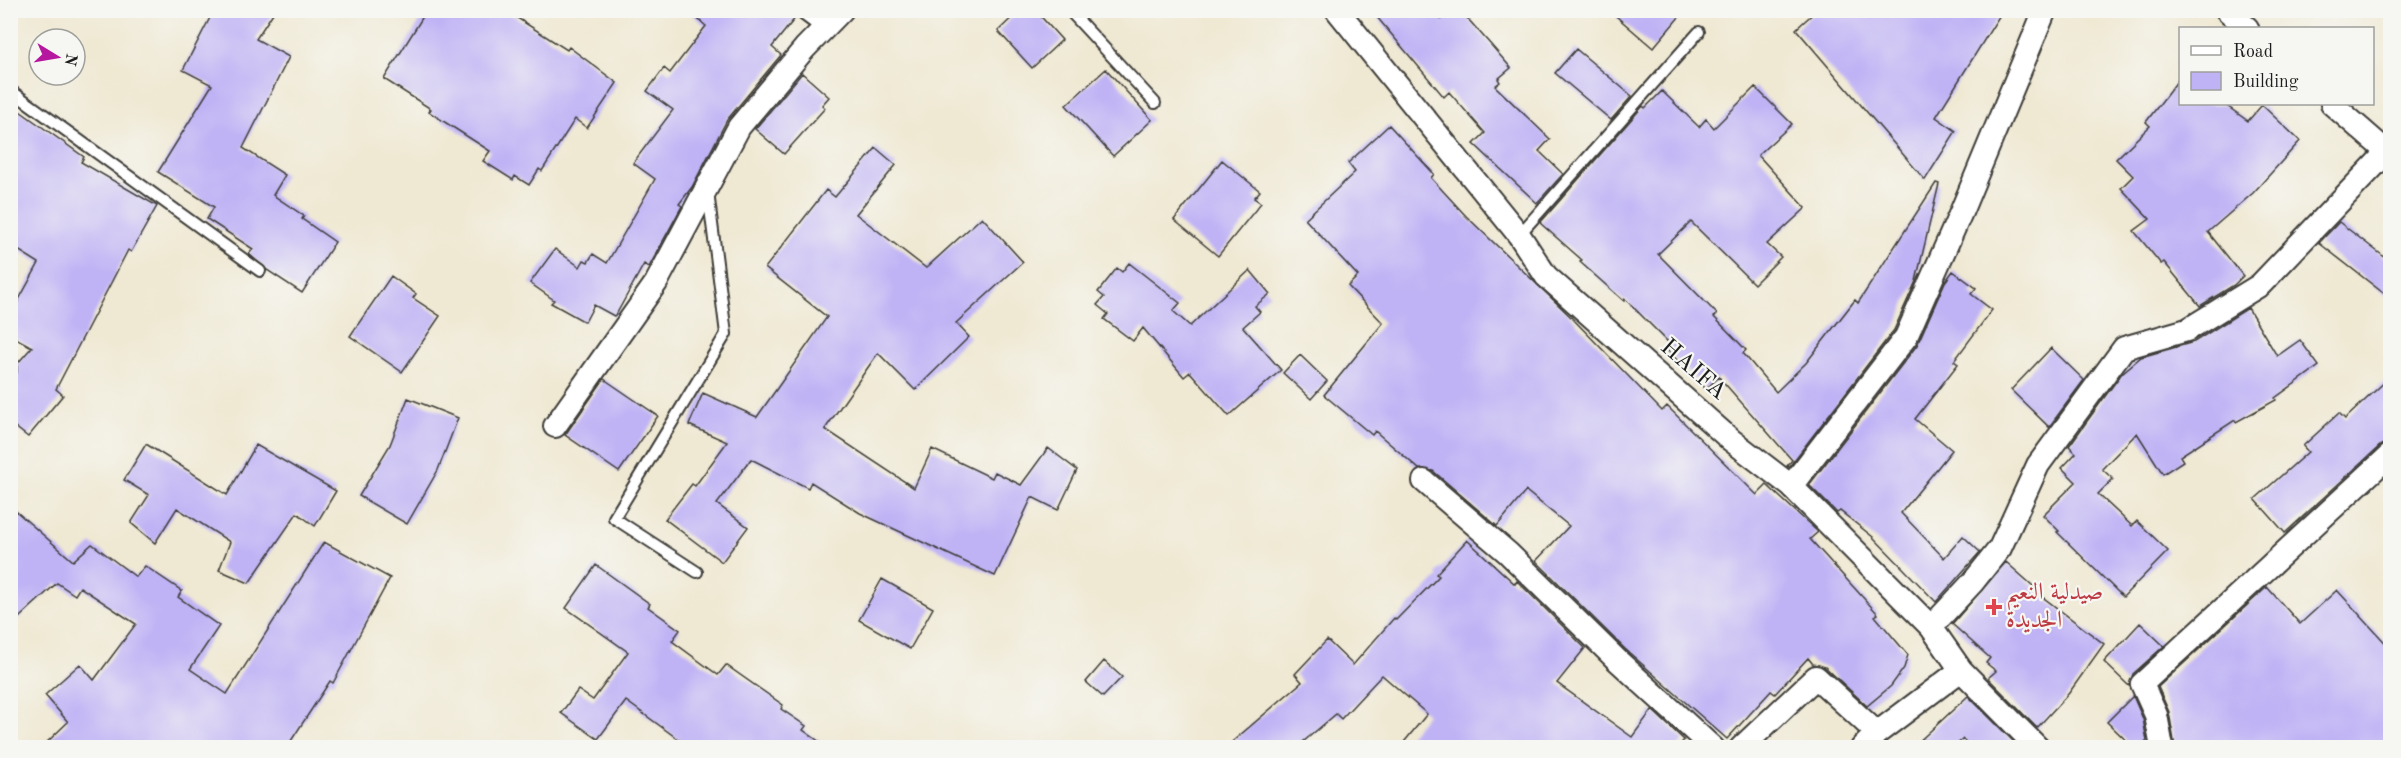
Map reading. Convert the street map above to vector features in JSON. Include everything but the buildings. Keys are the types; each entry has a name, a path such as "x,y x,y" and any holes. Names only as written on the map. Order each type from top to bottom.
{"street":[{"path":"555,426 656,283 707,183 739,127 835,18 807,10"},
{"name":"HAIFA","path":"1337,10 1519,235 1546,276 1731,440 1791,486 1931,627 1960,670 2038,747"},
{"path":"1791,486 1906,338 2045,10"},
{"path":"2227,10 2246,27"},
{"path":"1931,627 1973,582 2000,548 2038,465 2124,348 2187,330 2260,285 2389,154 2333,105"},
{"path":"2162,747 2156,715 2142,684 2391,455"},
{"path":"1424,481 1508,553 1713,747"},
{"path":"1741,747 1816,678 1869,740 1960,670"}],"lane":[{"path":"1069,10 1155,103"},
{"path":"1519,235 1699,32"},
{"path":"10,90 260,271"},
{"path":"698,572 614,518 726,334 707,183"}],"place":[{"name":"صيدلية النعيم الجديدة","path":"1994,607"}]}
